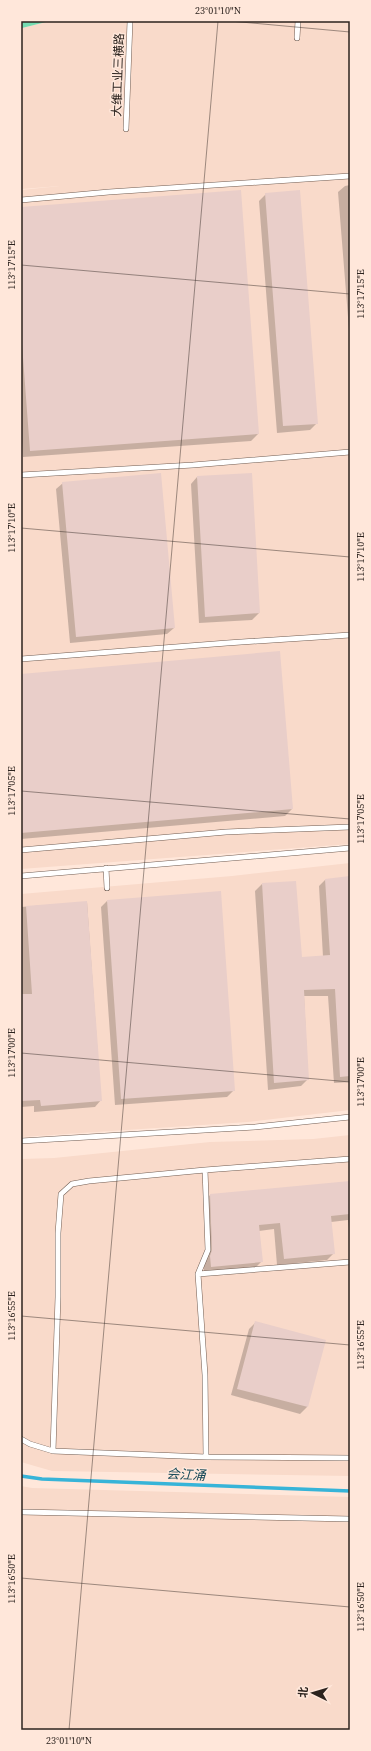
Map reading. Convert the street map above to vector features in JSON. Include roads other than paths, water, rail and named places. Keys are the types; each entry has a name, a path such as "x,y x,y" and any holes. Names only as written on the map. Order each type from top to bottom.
{"lane":[{"name":"大维工业三横路","path":"126,129 130,21"},
{"path":"297,38 298,21"},
{"path":"21,200 109,192 350,176"},
{"path":"21,475 193,465 350,452"},
{"path":"21,659 350,635"},
{"path":"21,850 226,832 350,827"},
{"path":"21,876 350,848"},
{"path":"106,868 107,888"},
{"path":"21,1141 255,1127 350,1117"},
{"path":"53,1451 58,1297 58,1233 61,1194 72,1184 84,1182 205,1170 350,1159"},
{"path":"205,1170 208,1250 198,1274 205,1375 206,1457"},
{"path":"198,1274 350,1262"},
{"path":"21,1439 30,1444 53,1451 206,1457 350,1458"},
{"path":"21,1512 350,1519"}],"waterway":[{"name":"会江涌","path":"21,1476 42,1479 350,1491"}]}
